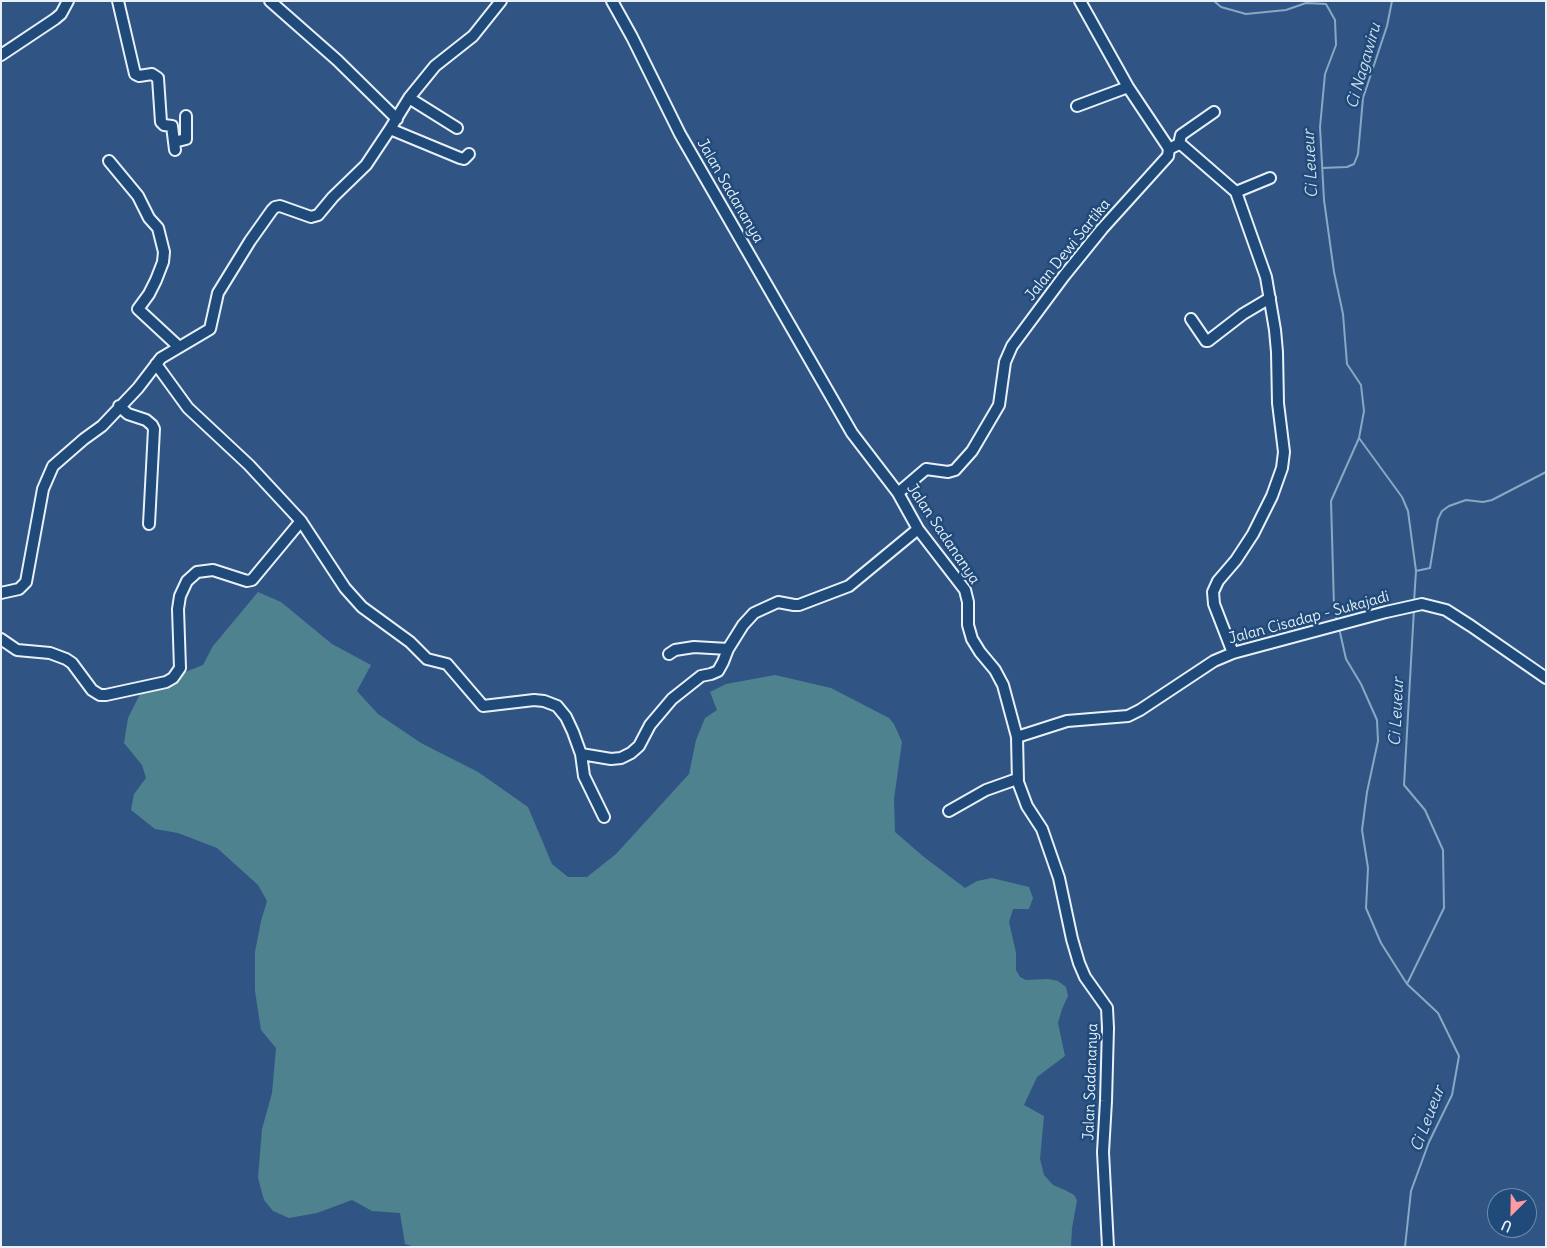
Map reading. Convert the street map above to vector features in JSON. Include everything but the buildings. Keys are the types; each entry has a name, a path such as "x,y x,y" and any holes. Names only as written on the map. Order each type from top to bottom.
{"street":[{"path":"1,55 55,19 68,1"},
{"path":"118,1 135,74 139,76 152,74 158,77 161,122 164,125 172,126 174,146 186,139 186,116"},
{"path":"270,1 337,60 396,119"},
{"path":"1,593 19,589 26,582 43,489 53,466 80,442 102,426 138,388 162,358 210,329 218,293 250,241 272,210 280,206 307,216 316,216 366,165 390,130 408,98 435,66 473,36 502,1"},
{"name":"Jalan Sadananya","path":"612,1 680,134 852,433 898,493 918,529 965,590 968,602 968,625 970,632 976,647 1000,678 1008,698 1017,737 1017,779 1027,806 1042,829 1059,878 1079,963 1085,977 1107,1008 1106,1101 1103,1152 1108,1247"},
{"path":"1080,1 1128,87 1169,149 1179,144"},
{"path":"1077,106 1128,87"},
{"path":"408,98 457,128"},
{"path":"1179,144 1181,135 1214,112"},
{"path":"390,130 460,158 464,158 468,154"},
{"path":"1179,144 1236,192 1266,277 1277,352 1278,403 1284,452 1282,468 1272,496 1253,534 1236,560 1214,587 1214,604 1232,653"},
{"name":"Jalan Dewi Sartika","path":"898,493 926,469 948,472 956,470 972,451 999,405 1005,362 1012,346 1102,229 1168,156 1169,149"},
{"path":"108,161 138,196 149,218 158,228 164,252 163,262 149,294 139,307 141,312 179,347"},
{"path":"1236,192 1270,178"},
{"path":"1192,319 1206,341 1208,341 1243,314 1270,298"},
{"path":"156,364 188,408 249,465 301,521 345,588 362,607 410,642 427,660 447,664 484,706 534,700 544,701 557,706 566,717 573,732 581,754 584,776 604,817"},
{"path":"119,406 128,414 146,420 154,429 149,524"},
{"path":"1,640 17,650 50,653 60,656 72,663 92,690 100,694 106,695 166,682 173,678 180,668 178,609 180,596 187,581 197,572 213,570 247,581 252,580 301,521"},
{"path":"581,754 612,759 621,758 632,753 639,746 650,725 672,699 701,676 718,670 743,625 754,613 778,602 799,605 849,586 918,529"},
{"name":"Jalan Cisadap - Sukajadi","path":"1017,737 1067,721 1118,717 1134,713 1214,661 1232,653 1346,622 1417,606 1426,605 1446,610 1486,635 1546,678"},
{"path":"669,654 675,650 694,647 728,649"},
{"path":"949,811 981,792 1017,779"}],"green space":[{"path":"258,592 281,602 332,644 371,665 357,691 378,714 421,743 478,772 528,807 552,864 568,877 587,877 616,854 689,774 696,740 705,718 717,710 710,692 726,684 775,675 831,688 889,718 894,724 902,742 894,799 895,832 965,888 977,881 992,878 1029,887 1033,898 1029,909 1013,909 1009,922 1016,953 1016,970 1020,977 1026,980 1048,979 1058,981 1066,987 1068,996 1058,1023 1065,1056 1037,1077 1024,1105 1044,1116 1040,1159 1044,1175 1053,1185 1074,1195 1077,1200 1071,1247 415,1247 405,1244 400,1213 372,1211 352,1200 317,1213 289,1218 273,1211 264,1200 258,1178 262,1129 272,1093 276,1048 261,1030 255,991 255,952 267,901 258,885 217,848 178,833 155,829 131,810 134,794 146,778 142,765 124,743 128,718 147,680 180,674 203,665 213,646"}],"waterway":[{"name":"Ci Leueur","path":"1214,1 1221,7 1246,14 1286,10 1306,3 1326,4 1335,20 1336,45 1325,74 1320,127 1324,200 1334,272 1343,314 1347,364 1361,385 1364,411 1359,438 1331,501 1334,606 1337,621"},
{"name":"Ci Nagawiru","path":"1322,168 1347,167 1354,164 1358,154 1363,98 1387,26 1392,1"},
{"name":"Ci Leueur","path":"1359,438 1402,497 1408,511 1416,571 1414,602"},
{"path":"1416,571 1430,568 1438,519 1442,511 1449,506 1466,500 1483,502 1492,500 1546,472"},
{"name":"Ci Leueur","path":"1407,984 1444,908 1443,850 1425,810 1404,785 1414,609"},
{"name":"Ci Leueur","path":"1339,628 1346,659 1361,684 1377,720 1378,741 1367,792 1362,830 1368,868 1366,908 1381,943 1407,984 1438,1013 1459,1056 1452,1095 1429,1142 1411,1191 1405,1247"}]}
